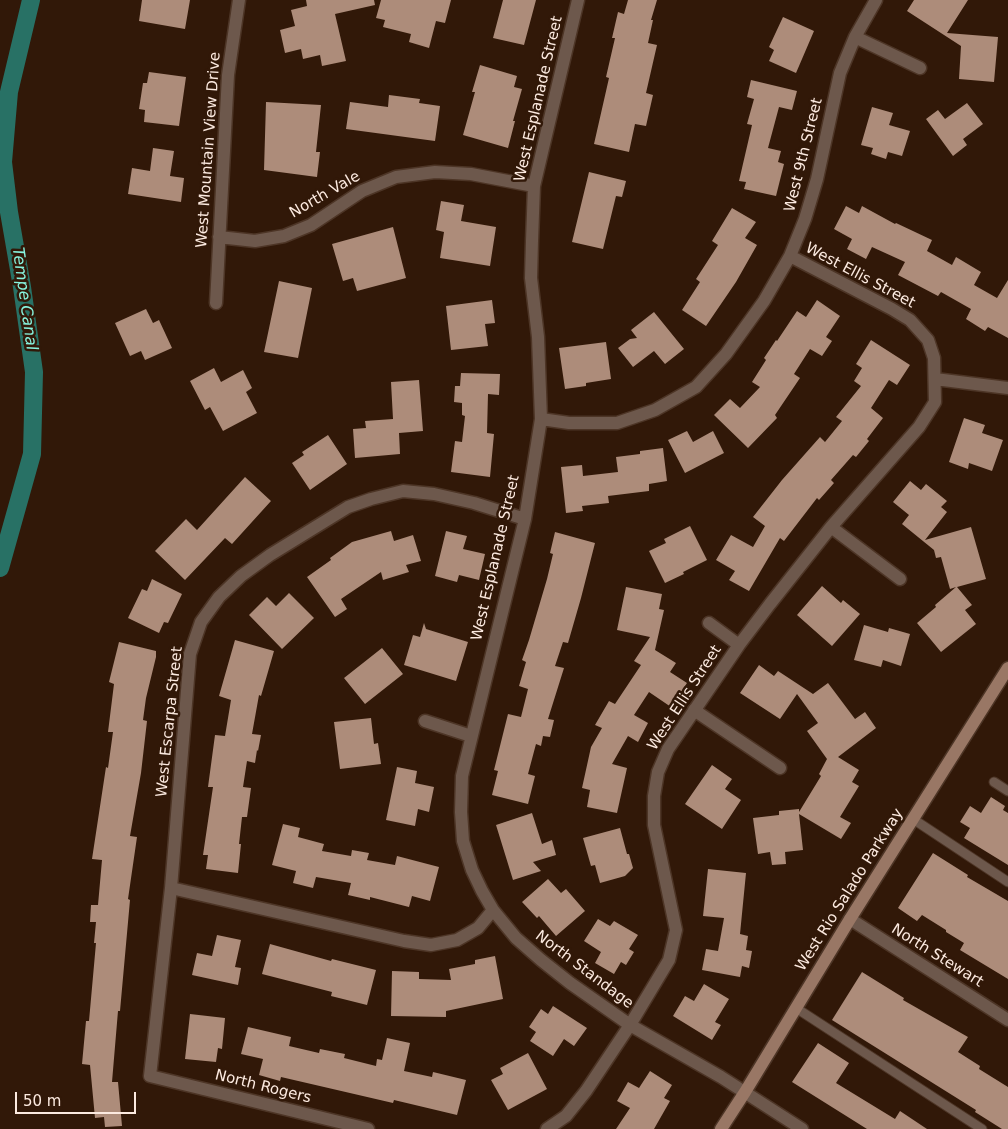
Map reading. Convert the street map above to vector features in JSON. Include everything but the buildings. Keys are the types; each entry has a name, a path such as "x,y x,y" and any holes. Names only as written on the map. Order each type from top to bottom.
{"main road":[{"name":"West Rio Salado Parkway","path":"721,1129 1008,668"}],"street":[{"name":"West Mountain View Drive","path":"216,303 228,75 239,0"},
{"name":"West Esplanade Street","path":"493,910 472,870 463,841 461,812 462,776 525,518 541,420 538,337 532,278 534,186 578,0"},
{"name":"West 9th Street","path":"541,420 569,423 617,423 655,410 696,387 732,346 764,301 790,256 805,220 817,179 840,73 855,37 876,0"},
{"path":"855,37 920,68"},
{"name":"North Vale","path":"219,237 255,241 284,236 311,225 362,191 396,177 435,172 471,174 534,186"},
{"name":"West Ellis Street","path":"630,1025 669,960 676,930 654,825 654,796 658,772 668,749 770,604 831,527 919,427 935,402 934,358 928,340 910,320 790,256"},
{"path":"935,379 1008,388"},
{"name":"West Escarpa Street","path":"150,1076 172,888 190,654 201,622 219,596 241,576 270,555 348,507 371,499 403,491 434,494 525,518"},
{"path":"831,527 900,579"},
{"path":"709,623 740,645"},
{"path":"694,710 780,768"},
{"path":"425,721 471,736"},
{"path":"172,888 404,941 432,945 457,940 478,928 493,910"},
{"name":"North Standage","path":"493,910 516,938 570,983 630,1025 745,1092 802,1129"},
{"name":"North Stewart","path":"850,919 1008,1020"},
{"path":"547,1129 566,1116 586,1092 630,1025"},
{"name":"North Rogers","path":"150,1076 368,1129"}],"lane":[{"path":"994,782 1008,791"},
{"path":"913,819 1008,882"},
{"path":"796,1008 982,1129"}],"waterway":[{"name":"Tempe Canal","path":"0,568 32,454 34,372 3,162 9,92 31,0"}]}
